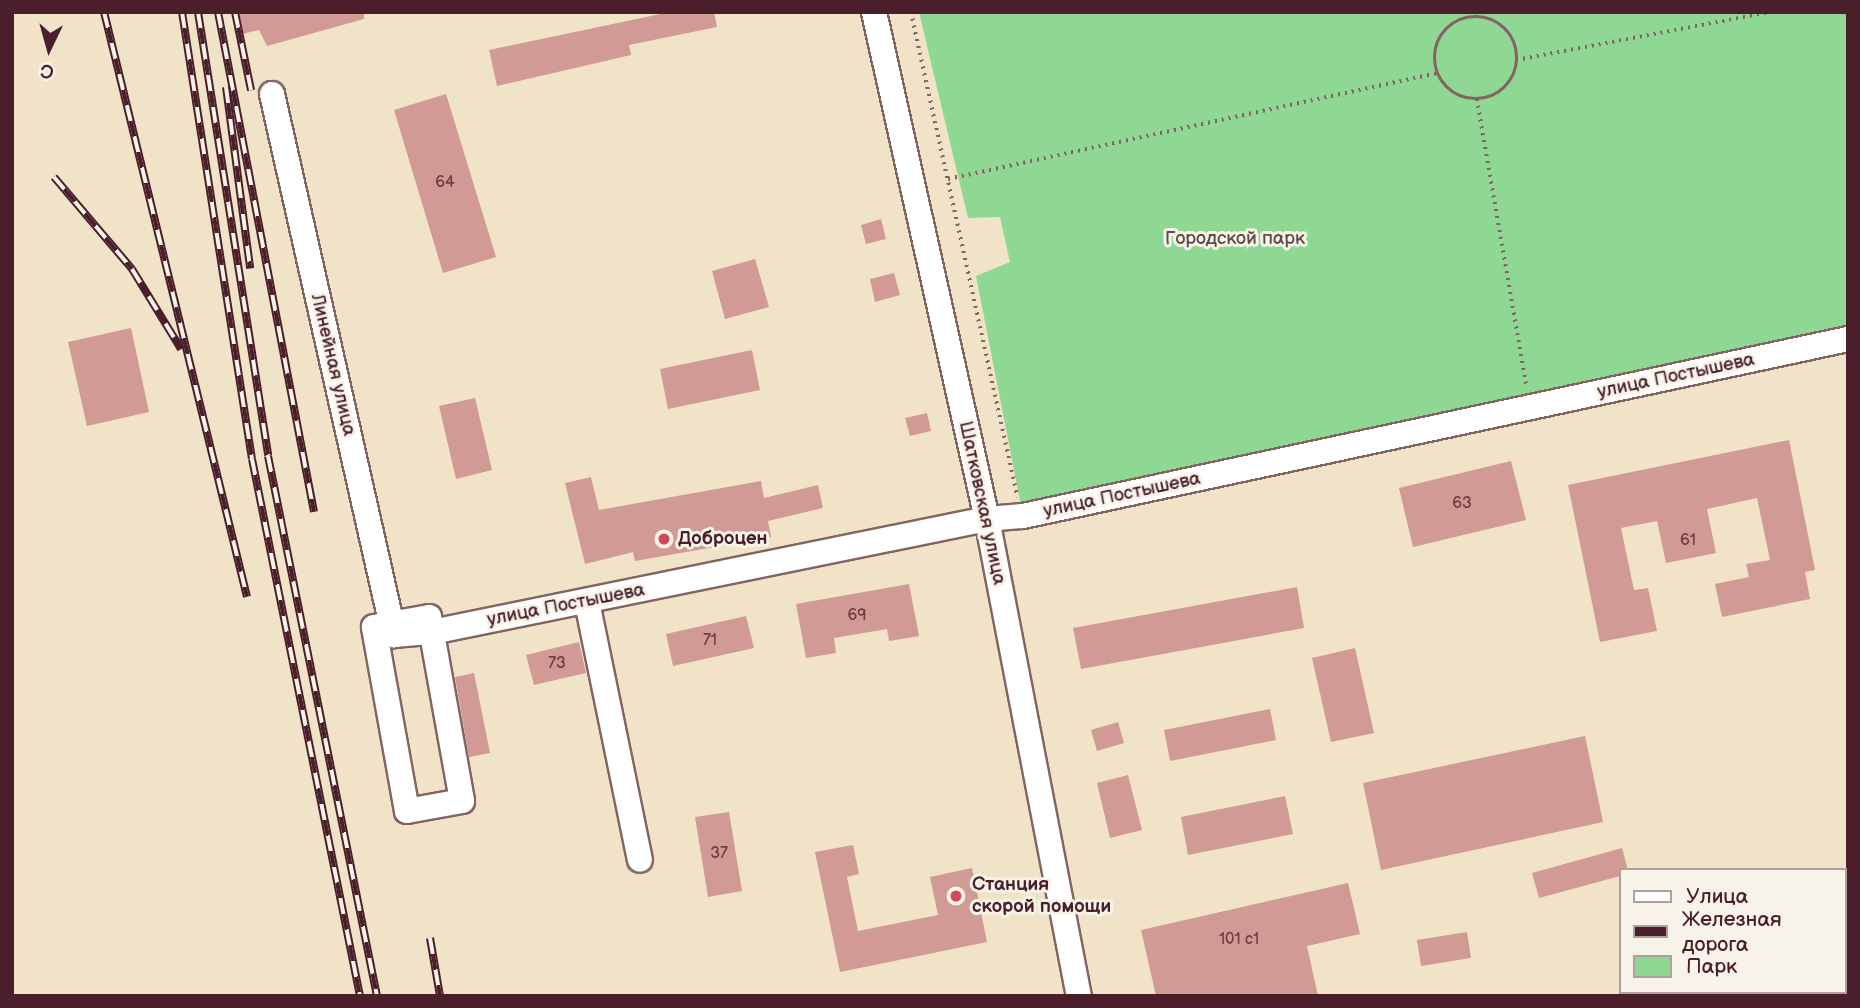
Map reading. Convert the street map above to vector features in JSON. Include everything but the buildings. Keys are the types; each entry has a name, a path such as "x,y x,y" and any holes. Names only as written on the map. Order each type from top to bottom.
{"street":[{"name":"Шатковская улица","path":"874,12 987,519 1079,996"},
{"name":"Линейная улица","path":"272,94 392,629"},
{"name":"улица Постышева","path":"392,629 432,632 987,519 1023,516 1848,339"},
{"path":"587,602 640,860"},
{"path":"392,629 374,627 407,811 462,801 432,632"}],"path":[{"path":"911,12 1023,516"},
{"path":"1465,12 1467,19"},
{"path":"1516,60 1770,12"},
{"path":"1467,19 1493,21 1504,29 1512,40 1516,60 1511,79 1502,90 1477,99 1452,92 1438,73 1438,44 1444,33 1467,19"},
{"path":"948,179 1438,73"},
{"path":"1477,99 1531,407"}],"green space":[{"name":"Городской парк","path":"919,12 1848,12 1848,339 1023,516 976,276 1010,262 1000,217 968,218"}],"railway":[{"path":"104,12 247,597"},
{"path":"182,12 252,459 360,996"},
{"path":"198,12 268,456 377,996"},
{"path":"218,12 314,512"},
{"path":"235,12 251,90"},
{"path":"226,87 250,268"},
{"path":"54,177 132,269 181,349"},
{"path":"430,938 440,996"}],"place":[{"name":"Доброцен","path":"664,539"},
{"name":"Станция скорой помощи","path":"956,896"}]}
